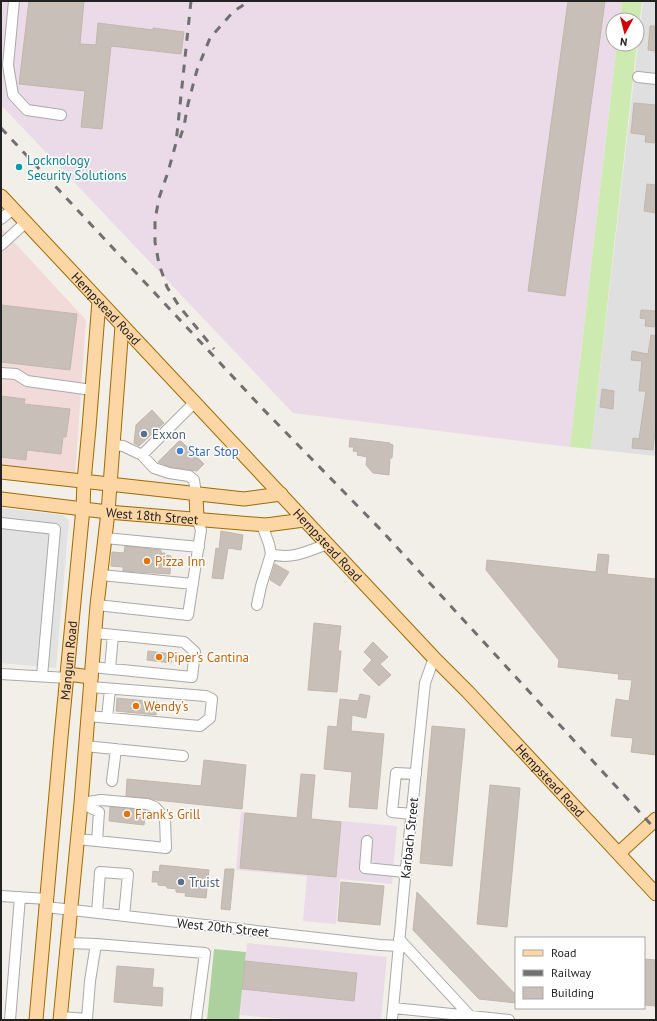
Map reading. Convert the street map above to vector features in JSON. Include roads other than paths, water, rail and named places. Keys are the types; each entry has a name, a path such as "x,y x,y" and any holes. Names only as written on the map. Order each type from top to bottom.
{"main road":[{"name":"Hempstead Road","path":"1,196 656,894"},
{"name":"Mangum Road","path":"36,1020 83,508 99,301"},
{"name":"Mangum Road","path":"61,1018 81,804 97,605 108,512 122,326"},
{"name":"West 18th Street","path":"1,472 244,499 280,494"},
{"path":"196,494 197,519"},
{"name":"West 18th Street","path":"1,499 108,512 262,525 304,520"},
{"path":"67,676 91,677"},
{"path":"619,853 656,819"}],"street":[{"path":"14,1 8,64 13,95 27,110 60,115"},
{"path":"638,77 656,79"},
{"path":"1,219 12,208"},
{"path":"1,245 26,223"},
{"path":"1,373 16,374 27,381 92,390"},
{"path":"142,455 194,403"},
{"path":"113,445 123,446 142,455 154,468 170,473 189,476 194,480 196,494"},
{"path":"97,605 188,615 201,530 197,519"},
{"path":"1,523 55,529 42,676"},
{"path":"257,605 271,554 262,525"},
{"path":"105,538 198,547"},
{"path":"271,554 278,556 301,555 327,544"},
{"path":"101,575 193,584"},
{"path":"91,677 110,669 192,677 195,652 184,642 95,633"},
{"path":"110,669 113,635"},
{"name":"Karbach Street","path":"392,1020 405,872 425,683 434,658"},
{"path":"1,674 67,676"},
{"path":"88,716 200,726 210,718 212,699 206,696 110,689 91,677"},
{"path":"107,718 110,689"},
{"path":"85,746 183,756"},
{"path":"112,780 116,748"},
{"path":"411,814 392,812 396,773 416,774"},
{"path":"77,839 166,848 165,818 147,804 101,800 81,804"},
{"path":"81,804 99,812 97,841"},
{"path":"366,841 365,868 405,872"},
{"path":"97,913 100,872 128,874 124,916"},
{"name":"West 20th Street","path":"1,896 20,897 71,910 380,945 399,942"},
{"path":"10,1020 20,897"},
{"path":"399,942 470,1016"},
{"path":"68,943 205,953 196,1020"},
{"path":"61,1018 90,1019 90,980 96,944"},
{"path":"394,1008 509,1020"}],"railway":[{"path":"191,1 176,143 159,198 155,220 155,242 159,264 167,287 179,306 214,349"},
{"path":"180,138 197,70 210,38 234,11 250,1"},
{"path":"1,128 262,408 382,531 656,830"}],"place":[{"name":"Locknology Security Solutions","path":"19,167"},
{"name":"Exxon","path":"144,434"},
{"name":"Star Stop","path":"180,451"},
{"name":"Pizza Inn","path":"147,561"},
{"name":"Piper's Cantina","path":"159,657"},
{"name":"Wendy's","path":"136,706"},
{"name":"Frank's Grill","path":"127,814"},
{"name":"Truist","path":"181,882"}]}
